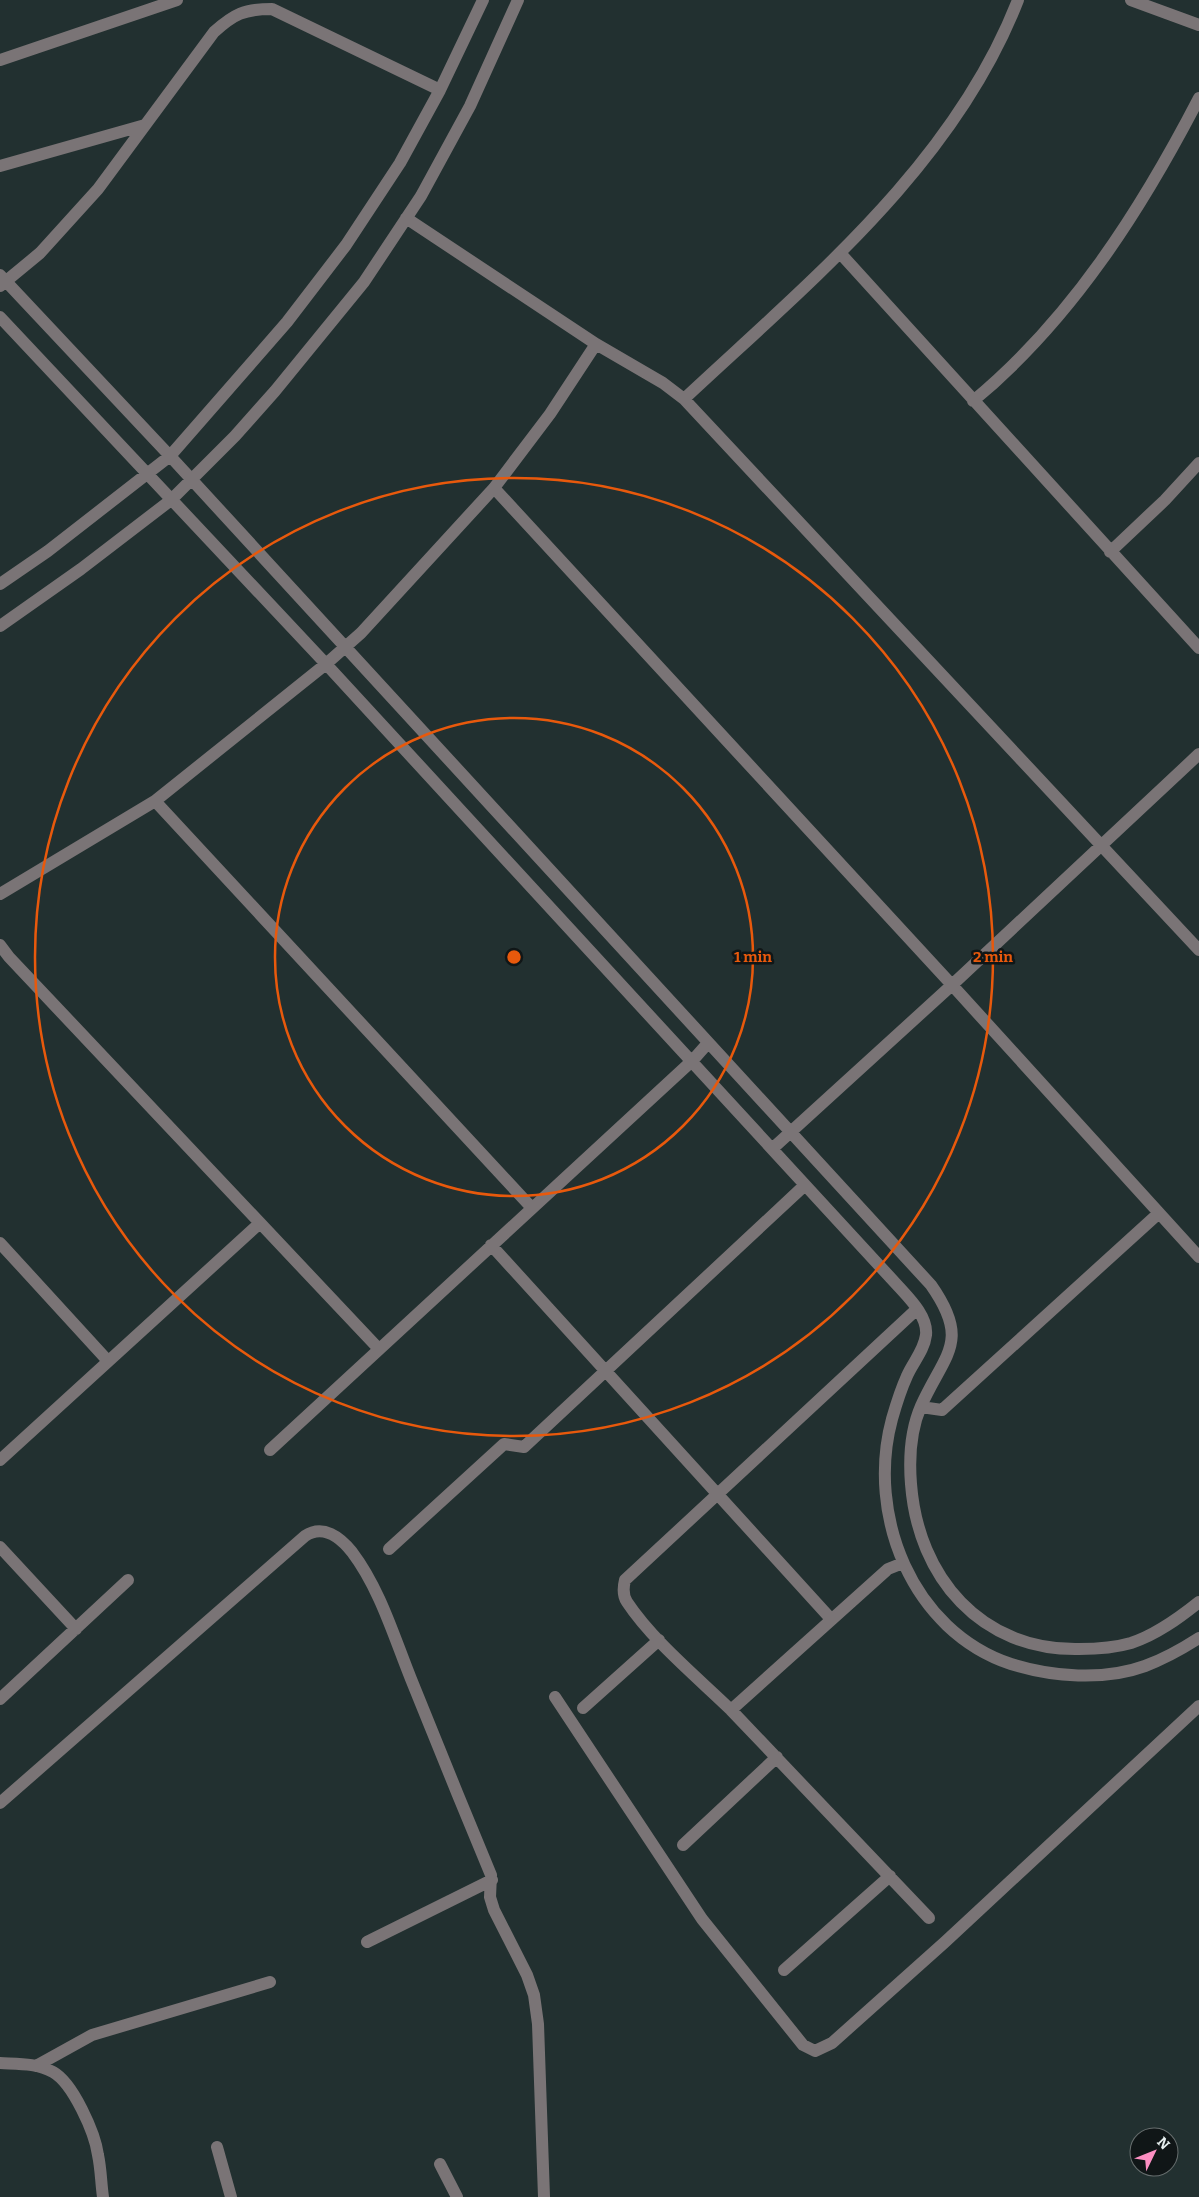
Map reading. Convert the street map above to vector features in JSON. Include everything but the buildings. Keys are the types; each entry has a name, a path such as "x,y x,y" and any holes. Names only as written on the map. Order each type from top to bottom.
{"street":[{"path":"0,60 177,0"},
{"path":"0,584 170,456 287,322 346,244 400,163 440,90 483,0"},
{"path":"0,626 171,500 235,436 281,384 364,282 406,218 470,106 518,0"},
{"path":"684,399 840,253 901,188 945,132 982,74 1007,27 1018,0"},
{"path":"1131,0 1199,25"},
{"path":"440,90 272,9 251,9 231,17 214,32 98,189 40,253 2,281 170,456 931,1285 946,1307 952,1333 941,1370 921,1407 915,1428 911,1460 914,1501 920,1534 940,1577 956,1598 991,1626 1012,1638 1038,1646 1065,1649 1101,1649 1132,1642 1160,1630 1199,1602"},
{"path":"974,401 1057,319 1110,249 1167,159 1199,98"},
{"path":"0,166 145,125"},
{"path":"406,218 596,344 663,383 684,399 1199,950"},
{"path":"840,253 1199,648"},
{"path":"0,317 326,664 693,1060 917,1309 924,1322 926,1334 922,1351 907,1376 892,1419 887,1443 884,1477 886,1509 893,1537 903,1563 917,1588 935,1613 956,1633 976,1647 1002,1661 1033,1671 1065,1675 1107,1674 1144,1666 1199,1638"},
{"path":"0,894 155,800 326,664 373,620 494,488 550,414 596,344"},
{"path":"1110,552 1165,500 1199,463"},
{"path":"494,488 952,985 1199,1257"},
{"path":"772,1149 952,985 1199,754"},
{"path":"155,800 532,1208"},
{"path":"0,946 378,1348"},
{"path":"270,1450 378,1348 693,1060 708,1043"},
{"path":"389,1549 504,1444 524,1447 805,1186"},
{"path":"921,1407 942,1410 1158,1213"},
{"path":"0,1460 260,1223"},
{"path":"0,1243 108,1361"},
{"path":"491,1245 831,1619"},
{"path":"917,1309 624,1580 623,1589 626,1601 659,1640 777,1757 929,1918"},
{"path":"0,1803 305,1536 312,1531 322,1530 337,1537 352,1552 378,1596 492,1880 490,1898 494,1910 527,1975 534,1995 538,2024 544,2197"},
{"path":"0,1547 76,1629"},
{"path":"731,1710 888,1569 903,1563"},
{"path":"0,1699 128,1580"},
{"path":"584,1708 659,1640"},
{"path":"555,1696 702,1919 803,2045 816,2050 832,2043 945,1942 1199,1706"},
{"path":"683,1845 777,1757"},
{"path":"784,1970 890,1876"},
{"path":"367,1942 492,1880"},
{"path":"36,2066 92,2035 270,1982"},
{"path":"0,2063 36,2066 53,2072 72,2093 92,2134 98,2154 103,2197"},
{"path":"217,2147 231,2197"},
{"path":"440,2164 457,2197"}]}
